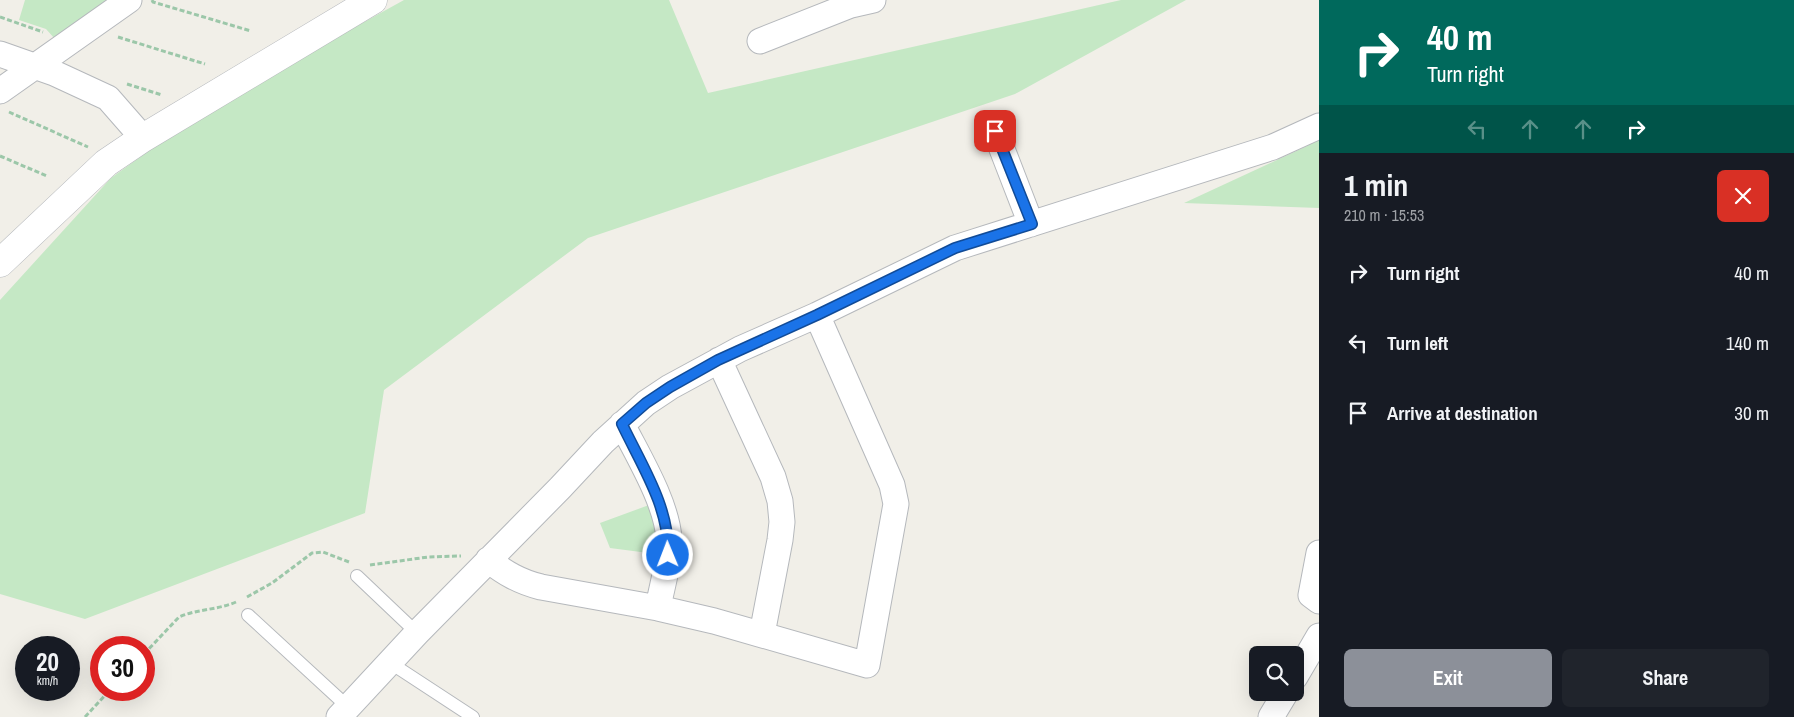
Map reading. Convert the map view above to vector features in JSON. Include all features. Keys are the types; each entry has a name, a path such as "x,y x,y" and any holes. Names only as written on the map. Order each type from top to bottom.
{"street":[{"path":"1,100 35,66 129,0"},
{"path":"0,263 106,163 143,138 373,0"},
{"path":"760,41 851,5 873,0"},
{"path":"0,54 54,73 108,98 143,138"},
{"path":"343,712 417,633 478,558 560,488 622,424 646,403 670,387 718,360 817,315 955,248 1273,147 1319,126"},
{"path":"995,131 1032,224"},
{"path":"478,558 524,583 658,608 762,634 867,665 896,504 892,485 817,315"},
{"path":"718,360 773,477 780,501 782,522 780,540 762,634"},
{"path":"622,424 659,500 666,520 669,538 668,555 658,608"},
{"path":"1319,553 1311,596 1319,601"},
{"path":"1304,662 1319,636"},
{"path":"1271,717 1281,701"}],"lane":[{"path":"356,576 417,633"},
{"path":"248,615 343,712"},
{"path":"389,662 473,717"}],"path":[{"path":"152,0 153,2 251,31"},
{"path":"0,17 43,32 58,50"},
{"path":"99,21 109,34 205,64"},
{"path":"1,100 88,147"},
{"path":"0,156 47,176"},
{"path":"155,642 184,614 233,604 272,583 316,551 350,562"},
{"path":"366,565 428,557 478,558"},
{"path":"84,717 99,701"}],"green space":[{"path":"25,0 110,0 55,39 46,29 19,20"},
{"path":"404,0 669,0 708,93 1121,0 1186,0 1015,94 588,238 384,390 365,513 85,619 0,594 0,300 111,178 207,109"},
{"path":"1319,139 1319,208 1184,203 1305,147"},
{"path":"649,505 656,529 656,554 610,548 600,523"}],"route":[{"path":"668,555 669,538 666,520 659,500 622,424 646,403 718,360 817,315 955,248 1032,224 995,131"}]}
